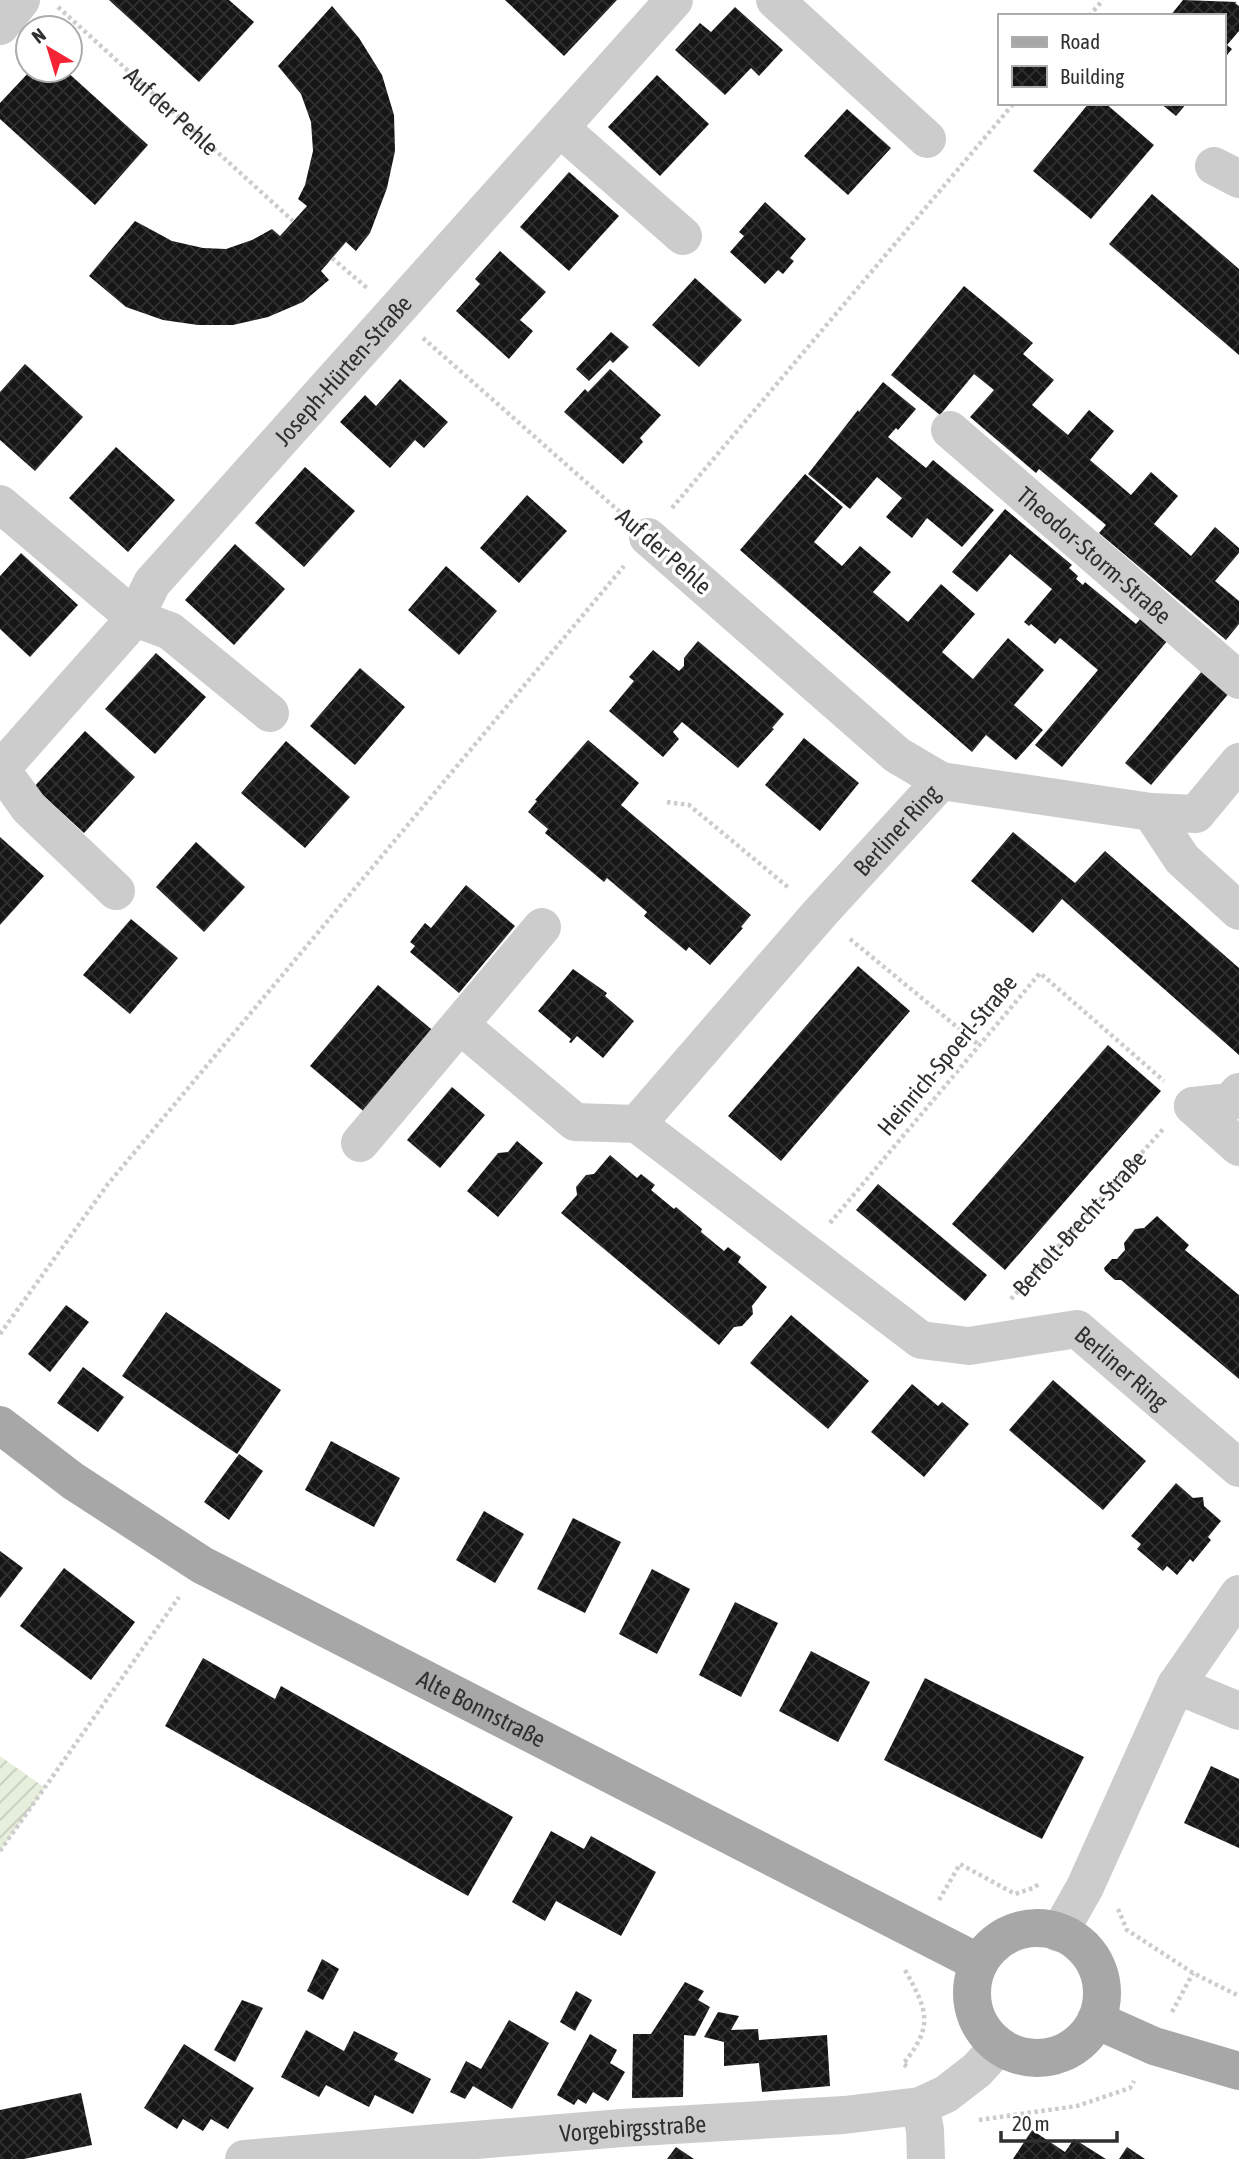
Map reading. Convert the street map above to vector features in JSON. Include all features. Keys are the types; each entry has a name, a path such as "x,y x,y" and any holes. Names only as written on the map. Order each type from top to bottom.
{"main road":[{"name":"Alte Bonnstraße","path":"0,1425 74,1481 202,1565 979,1963"},
{"path":"1035,1928 1059,1933 1083,1947 1095,1963 1102,1981 1102,2001 1096,2020 1086,2036 1072,2048 1054,2056 1035,2058 1016,2055 999,2046 986,2033 977,2017 972,1999 979,1963 989,1949 1002,1938 1018,1931 1035,1928"},
{"path":"1096,2020 1154,2046 1239,2071"}],"street":[{"path":"0,26 21,0"},
{"name":"Joseph-Hürten-Straße","path":"116,891 29,808 0,769 135,618 152,583 674,0"},
{"path":"775,0 927,139"},
{"path":"560,128 683,236"},
{"name":"Theodor-Storm-Straße","path":"950,430 1239,680"},
{"path":"0,504 135,618 170,631 270,713"},
{"name":"Auf der Pehle","path":"648,537 897,755 941,781"},
{"name":"Berliner Ring","path":"1239,762 1196,814 1151,812 941,781 820,913 636,1124 921,1340 969,1346 1077,1329 1239,1468"},
{"path":"1151,812 1182,859 1239,911"},
{"path":"360,1143 542,927"},
{"path":"460,1025 575,1122 636,1124"},
{"path":"1193,1106 1230,1102 1239,1091"},
{"path":"1193,1106 1239,1147"},
{"path":"1059,1933 1085,1887 1176,1685 1239,1594"},
{"path":"1176,1685 1239,1711"},
{"name":"Vorgebirgsstraße","path":"244,2159 622,2127 844,2115 920,2106 946,2094 976,2070 999,2046"},
{"path":"920,2106 925,2130 926,2159"}],"path":[{"name":"Auf der Pehle","path":"50,0 293,221"},
{"path":"1091,14 1103,0"},
{"path":"0,1334 108,1184 1012,105"},
{"name":"Auf der Pehle","path":"394,312 648,537"},
{"name":"Heinrich-Spoerl-Straße","path":"805,1252 1040,972 1193,1106"},
{"name":"Bertolt-Brecht-Straße","path":"969,1346 1168,1124 1193,1106"},
{"path":"0,1851 202,1565"},
{"path":"1085,1887 1116,1903 1127,1930 1193,1973 1239,1996"}],"green space":[{"path":"0,1756 45,1788 0,1851"}],"building":[{"path":"109,0 229,0 254,22 199,82"},
{"path":"505,0 617,0 564,56"},
{"path":"1183,0 1237,2 1239,31 1227,45 1232,49 1225,58 1225,14 1172,14"},
{"path":"332,6 359,38 382,75 394,115 395,151 387,188 370,233 356,251 346,242 321,271 329,280 303,302 268,317 233,325 198,325 163,320 126,307 89,276 135,221 172,241 203,248 226,249 252,240 272,229 280,236 307,206 298,199 305,185 313,151 311,122 301,94 278,66"},
{"path":"735,7 783,50 759,76 751,68 725,95 675,50 700,23 711,32"},
{"path":"657,75 709,124 660,176 608,127"},
{"path":"18,84 80,84 148,145 95,205 0,119 0,103"},
{"path":"1087,105 1107,105 1154,145 1091,219 1033,171"},
{"path":"1162,105 1185,105 1176,116"},
{"path":"847,109 891,148 848,195 804,156"},
{"path":"569,172 619,216 569,271 520,227"},
{"path":"1152,194 1239,269 1239,355 1109,244"},
{"path":"765,202 806,239 790,258 794,261 783,274 778,270 765,284 730,252 744,236 739,232"},
{"path":"500,251 546,292 520,320 533,331 509,359 456,311 480,284 475,279"},
{"path":"695,278 742,320 699,367 652,325"},
{"path":"964,286 1033,343 1023,354 1054,380 1032,405 1068,435 1089,410 1114,431 1090,460 1131,495 1151,472 1178,496 1154,524 1191,556 1215,527 1239,548 1239,553 1215,581 1239,601 1239,624 1226,640 1099,533 1106,525 1039,469 1036,473 970,417 994,390 974,374 940,415 891,375"},
{"path":"611,332 629,347 613,363 610,360 589,381 576,369"},
{"path":"25,364 83,417 35,471 0,440 0,392"},
{"path":"610,369 661,415 640,438 643,442 623,464 564,412 585,389 588,392"},
{"path":"400,379 448,422 424,448 415,440 390,468 340,422 365,395 376,406"},
{"path":"883,382 916,409 898,430 896,428 888,437 926,468 933,460 994,510 962,547 927,518 912,538 886,517 902,498 877,477 850,509 808,474"},
{"path":"116,447 175,500 128,552 69,498"},
{"path":"305,467 355,511 304,567 255,523"},
{"path":"805,474 843,507 814,542 842,566 860,546 891,572 873,592 908,622 941,584 975,614 942,652 973,679 1008,638 1044,670 1014,705 1043,730 1016,760 986,735 972,752 740,550"},
{"path":"527,495 567,531 519,583 480,548"},
{"path":"1005,509 1072,565 1069,568 1083,585 1085,582 1136,624 1141,618 1168,640 1062,767 1035,745 1098,670 1060,638 1055,644 1031,624 1029,626 1024,622 1052,589 1010,554 977,592 952,572"},
{"path":"235,544 285,589 234,645 185,600"},
{"path":"21,553 78,605 30,657 0,629 0,576"},
{"path":"446,566 497,611 459,655 408,610"},
{"path":"698,641 784,714 772,728 774,729 738,768 682,722 673,732 679,739 663,757 609,711 634,681 629,677 653,650 679,671 684,666 684,658"},
{"path":"156,653 206,697 155,754 105,709"},
{"path":"360,668 405,707 355,765 310,726"},
{"path":"1203,670 1230,692 1151,785 1125,763"},
{"path":"85,731 135,777 84,833 34,787"},
{"path":"804,738 859,783 820,831 765,785"},
{"path":"588,740 639,783 621,805 751,915 710,965 689,947 686,951 644,916 647,912 607,878 604,882 545,833 548,829 528,812 537,801 535,800"},
{"path":"286,741 350,797 305,848 241,793"},
{"path":"1013,832 1075,883 1105,851 1239,968 1239,1055 1062,899 1033,933 971,881"},
{"path":"0,837 44,876 0,925"},
{"path":"196,842 245,887 204,932 156,887"},
{"path":"466,885 515,926 459,993 410,952 415,946 410,942 425,923 431,928"},
{"path":"131,919 178,958 130,1014 83,975"},
{"path":"858,966 910,1011 781,1161 728,1116"},
{"path":"573,969 607,993 605,996 634,1021 603,1058 577,1036 569,1042 571,1039 538,1011"},
{"path":"378,985 436,1033 368,1115 310,1066"},
{"path":"1108,1045 1161,1091 1005,1270 952,1224"},
{"path":"452,1087 485,1115 440,1168 407,1140"},
{"path":"517,1141 543,1163 498,1217 467,1191 498,1153 508,1152"},
{"path":"610,1155 637,1178 641,1174 655,1185 651,1190 674,1209 676,1207 724,1251 728,1247 741,1257 738,1262 767,1287 752,1306 753,1314 742,1326 734,1327 719,1345 561,1213 577,1195 576,1187 586,1175 594,1174"},
{"path":"878,1184 987,1275 965,1301 856,1210"},
{"path":"1157,1216 1189,1245 1185,1250 1239,1295 1239,1379 1121,1280 1115,1280 1105,1271 1104,1268 1112,1259 1117,1259 1125,1250 1124,1243 1135,1229 1144,1228"},
{"path":"66,1305 89,1322 50,1372 28,1354"},
{"path":"166,1312 281,1390 237,1454 122,1376"},
{"path":"791,1315 869,1381 828,1429 750,1363"},
{"path":"83,1367 124,1397 98,1432 57,1403"},
{"path":"1053,1380 1146,1461 1103,1510 1009,1430"},
{"path":"912,1384 938,1406 942,1402 969,1424 924,1477 871,1432"},
{"path":"331,1441 400,1478 374,1527 305,1490"},
{"path":"239,1454 263,1471 229,1520 204,1502"},
{"path":"1176,1483 1193,1498 1203,1497 1204,1506 1221,1521 1208,1537 1211,1540 1193,1562 1190,1559 1177,1575 1167,1566 1163,1571 1137,1549 1141,1544 1131,1536"},
{"path":"484,1511 524,1534 495,1583 456,1560"},
{"path":"573,1518 621,1542 585,1613 537,1589"},
{"path":"0,1551 23,1568 0,1598"},
{"path":"64,1568 135,1622 91,1680 20,1626"},
{"path":"652,1569 690,1589 657,1654 619,1634"},
{"path":"735,1602 778,1623 741,1697 699,1675"},
{"path":"811,1651 870,1682 838,1742 779,1711"},
{"path":"203,1658 275,1699 281,1686 513,1817 468,1896 165,1726"},
{"path":"925,1678 1084,1757 1042,1839 884,1760"},
{"path":"1211,1766 1239,1779 1239,1848 1184,1823"},
{"path":"551,1831 584,1849 591,1836 656,1872 621,1936 556,1901 545,1921 512,1902"},
{"path":"322,1959 339,1969 323,2000 307,1991"},
{"path":"685,1982 704,1991 698,2000 710,2007 695,2036 684,2035 683,2097 632,2098 633,2034 651,2034"},
{"path":"576,1991 592,2000 575,2031 560,2022"},
{"path":"242,2000 263,2008 235,2062 214,2050"},
{"path":"718,2012 739,2016 731,2030 758,2029 759,2040 827,2035 830,2086 762,2092 759,2063 724,2066 724,2042 704,2037"},
{"path":"509,2020 549,2043 512,2109 473,2086 465,2099 450,2092 466,2061 481,2069"},
{"path":"306,2030 344,2051 354,2031 398,2053 394,2060 431,2079 413,2114 375,2095 369,2107 326,2085 319,2097 281,2077"},
{"path":"590,2034 617,2050 610,2063 625,2072 608,2101 593,2092 586,2104 578,2099 574,2105 557,2095"},
{"path":"184,2044 254,2088 228,2129 211,2119 203,2131 183,2119 177,2129 144,2108"},
{"path":"81,2093 92,2145 24,2159 0,2159 0,2110"},
{"path":"1032,2130 1065,2152 1074,2139 1106,2159 1013,2159"},
{"path":"676,2147 694,2159 667,2159"},
{"path":"1127,2147 1145,2159 1119,2159"}]}
